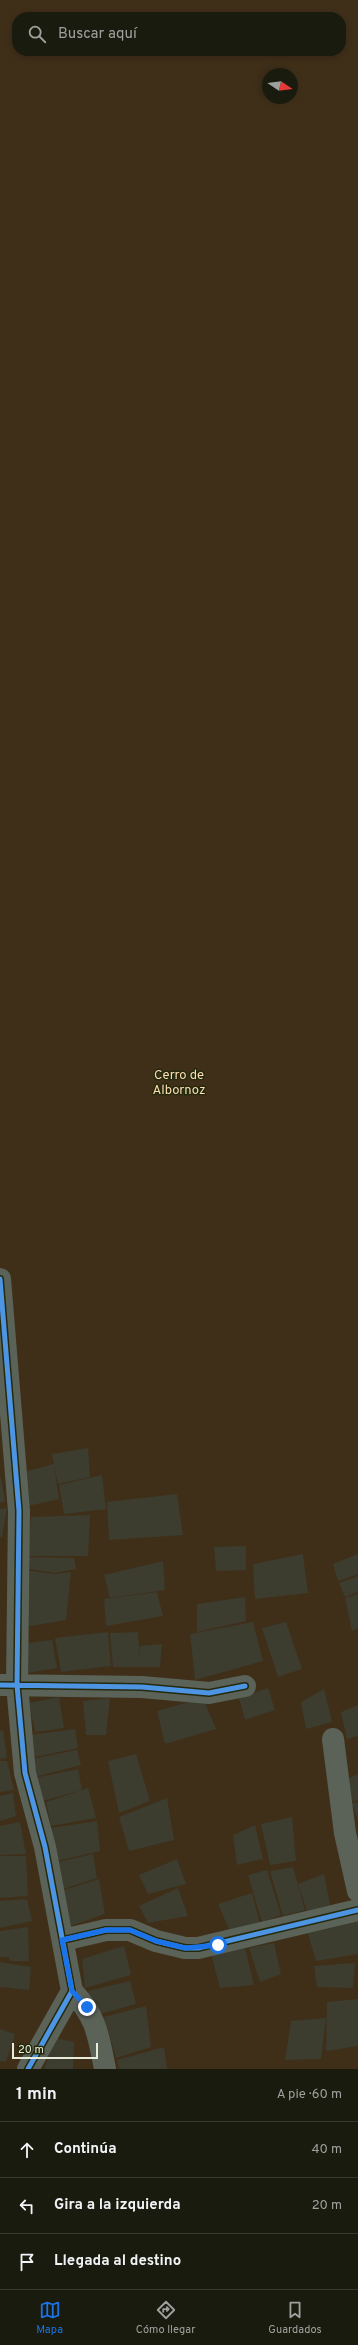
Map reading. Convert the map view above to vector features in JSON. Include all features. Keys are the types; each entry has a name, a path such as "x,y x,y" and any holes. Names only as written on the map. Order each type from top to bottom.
{"street":[{"path":"0,1279 19,1511 9,1685 25,1773 45,1846 72,1991 87,2007 96,2025 105,2069"},
{"path":"9,1685 142,1687 200,1693 245,1686"},
{"path":"333,1739 345,1833 358,1891"},
{"path":"62,1940 106,1930 130,1930 156,1941 185,1948 198,1948 358,1910"},
{"path":"28,2069 72,1991"}],"green space":[{"name":"Cerro de Albornoz","path":"0,0 358,0 358,2069 0,2069"}],"building":[{"path":"88,1448 90,1477 58,1484 54,1466 59,1499 28,1506 20,1473 54,1464 52,1454"},
{"path":"102,1475 106,1509 64,1514 59,1485"},
{"path":"1,1477 5,1501 0,1503 0,1478"},
{"path":"177,1494 183,1535 109,1540 107,1502"},
{"path":"7,1508 2,1537 0,1537 0,1509"},
{"path":"90,1515 88,1556 27,1556 31,1517"},
{"path":"246,1546 246,1570 216,1571 214,1547"},
{"path":"303,1554 308,1593 255,1599 253,1564"},
{"path":"358,1554 358,1574 338,1581 333,1564"},
{"path":"28,1557 74,1558 76,1569 55,1573 30,1569"},
{"path":"163,1561 165,1590 110,1598 104,1575"},
{"path":"24,1570 55,1574 71,1572 66,1620 24,1627"},
{"path":"358,1576 358,1592 345,1597 339,1583"},
{"path":"157,1592 163,1616 106,1626 104,1599"},
{"path":"358,1594 358,1628 352,1631 345,1598"},
{"path":"245,1597 246,1621 197,1632 197,1604"},
{"path":"253,1622 263,1661 195,1680 190,1634"},
{"path":"286,1622 302,1669 278,1677 262,1628"},
{"path":"108,1632 111,1666 61,1672 55,1638"},
{"path":"138,1632 140,1657 140,1646 162,1644 160,1667 113,1667 110,1633"},
{"path":"52,1640 57,1668 22,1674 20,1644"},
{"path":"268,1688 275,1710 245,1720 239,1698"},
{"path":"324,1689 332,1722 306,1729 301,1702"},
{"path":"59,1697 64,1728 35,1732 29,1703"},
{"path":"110,1698 106,1735 86,1735 83,1701"},
{"path":"203,1698 216,1729 165,1744 157,1711"},
{"path":"358,1705 358,1736 347,1739 341,1712"},
{"path":"75,1729 78,1748 35,1757 29,1735"},
{"path":"3,1730 7,1758 0,1759 0,1731"},
{"path":"77,1750 81,1765 35,1777 31,1759"},
{"path":"136,1754 150,1801 119,1813 108,1761"},
{"path":"0,1761 7,1761 14,1790 0,1792"},
{"path":"78,1769 82,1790 39,1802 34,1778"},
{"path":"358,1774 358,1800 353,1802 347,1779"},
{"path":"88,1788 96,1818 51,1826 46,1802"},
{"path":"13,1793 16,1816 0,1821 0,1796"},
{"path":"167,1798 174,1840 129,1851 119,1817"},
{"path":"358,1802 358,1820 352,1803"},
{"path":"292,1817 296,1861 270,1865 261,1824"},
{"path":"97,1821 100,1851 53,1862 51,1828"},
{"path":"20,1822 26,1854 0,1855 0,1826"},
{"path":"255,1825 263,1859 237,1865 233,1835"},
{"path":"93,1854 97,1878 60,1890 54,1863"},
{"path":"0,1856 26,1856 28,1896 0,1898"},
{"path":"177,1859 186,1884 148,1894 139,1875"},
{"path":"293,1867 305,1910 283,1916 270,1871"},
{"path":"267,1870 281,1915 262,1922 248,1875"},
{"path":"324,1874 330,1905 307,1911 298,1884"},
{"path":"99,1879 105,1914 68,1927 61,1891"},
{"path":"178,1888 188,1916 148,1923 139,1906"},
{"path":"252,1893 260,1924 232,1936 218,1904"},
{"path":"27,1899 32,1921 0,1928 0,1901"},
{"path":"358,1915 358,1954 316,1961 307,1931"},
{"path":"28,1927 29,1961 10,1961 9,1957 0,1957 0,1931"},
{"path":"274,1943 281,1974 260,1982 249,1948"},
{"path":"124,1946 131,1975 85,1988 82,1959"},
{"path":"245,1948 254,1985 220,1988 211,1954"},
{"path":"0,1962 31,1967 29,1990 0,1987"},
{"path":"355,1963 353,1988 317,1987 314,1966"},
{"path":"130,1981 136,2004 96,2015 88,1991"},
{"path":"358,1999 358,2046 326,2051 327,2002"},
{"path":"146,2006 151,2047 116,2058 104,2017"},
{"path":"326,2018 321,2059 285,2060 291,2021"},
{"path":"0,2029 15,2034 6,2062 0,2061"},
{"path":"55,2038 74,2042 73,2069 44,2069"},
{"path":"164,2047 167,2069 119,2069 117,2060"}],"cycle path":[{"path":"0,1279 19,1511 17,1685 25,1773 45,1847 72,1991 28,2069"},
{"path":"0,1685 142,1687 209,1693 245,1686"},
{"path":"63,1940 106,1930 130,1930 156,1941 185,1948 198,1948 358,1910"}],"route":[{"path":"87,2007 72,1991 62,1940 106,1930 130,1930 156,1941 185,1948 218,1945"}]}
